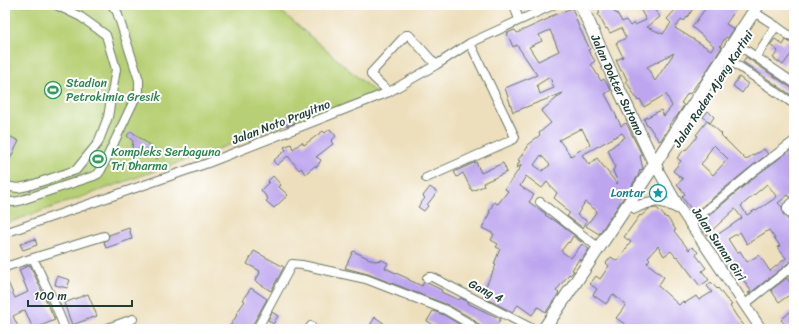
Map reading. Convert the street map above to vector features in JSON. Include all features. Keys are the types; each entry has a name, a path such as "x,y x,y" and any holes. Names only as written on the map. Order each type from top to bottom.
{"highway":[{"name":"Jalan Dokter Sutomo","path":"581,5 613,77 657,168"},
{"name":"Jalan Raden Ajeng Kartini","path":"657,168 758,11 767,5"},
{"name":"Jalan Raden Ajeng Kartini","path":"657,168 731,61 737,44"},
{"path":"554,329 635,208 657,168"},
{"path":"544,329 599,248 657,168"}],"main road":[{"name":"Jalan Sunan Giri","path":"657,168 681,210 759,328"},
{"path":"635,208 654,201 664,202 681,210"}],"street":[{"path":"5,185 18,188 28,186 76,170 98,142 108,117 116,69 106,34 81,17 56,5"},
{"path":"5,201 19,201 94,176 101,170 140,85 140,80 118,12 112,5"},
{"path":"514,5 519,20"},
{"name":"Jalan Noto Prayitno","path":"5,233 208,163 389,92 436,65 470,42 553,5"},
{"path":"758,11 794,39"},
{"path":"756,57 776,26"},
{"path":"389,92 371,75 371,73 406,35 408,35 436,65"},
{"path":"426,178 514,139 515,137 470,42"},
{"path":"737,44 794,83"},
{"path":"731,61 794,104"},
{"path":"690,224 755,170 794,141"},
{"path":"794,201 787,207 787,210 794,218"},
{"path":"540,202 599,248"},
{"path":"5,267 104,236"},
{"path":"33,258 65,329"},
{"path":"258,329 292,264 366,279 446,310 476,329"},
{"path":"744,305 792,270"},
{"name":"Gang 4","path":"427,278 432,277 533,329"},
{"path":"105,329 133,319"}],"green space":[{"name":"Kompleks Serbaguna Tri Dharma","path":"5,5 274,5 376,93 5,224"}],"building":[{"path":"597,5 611,5 622,22 626,20 630,26 634,23 635,25 646,20 638,5 651,5 660,17 647,27 663,34 671,23 667,19 675,10 669,5 690,5 694,8 684,21 682,19 675,28 711,50 714,46 692,27 708,5 739,5 726,24 734,29 720,46 722,47 699,83 698,82 690,94 688,93 681,103 684,105 659,141 648,125 647,126 644,119 661,110 664,116 672,106 666,94 644,107 640,99 638,101 616,60 623,57 616,43 626,38 621,28 610,33 607,28 606,29 598,14 600,13","holes":["674,53 655,81 647,67"]},
{"path":"572,8 579,27 590,49 588,50 595,61 591,64 601,81 604,79 611,90 605,94 621,126 626,123 629,128 642,155 640,156 643,169 640,170 638,176 599,234 586,226 597,211 585,202 577,215 587,221 583,228 567,216 570,213 554,198 557,193 547,182 542,188 526,176 520,186 534,195 529,202 582,241 581,242 573,236 569,243 568,242 561,251 571,258 582,244 589,249 581,261 579,259 572,270 574,271 570,275 569,274 556,291 559,293 546,312 538,307 532,315 518,305 512,312 483,297 485,288 496,265 494,264 500,249 496,247 498,244 491,240 494,234 482,228 494,202 498,204 508,191 505,189 522,165 516,168 520,161 518,160 528,147 527,145 540,135 539,133 551,123 541,111 563,93 513,112 505,88 537,75 517,45 513,47 507,33 515,30 517,33 550,18 549,17","holes":["550,30 559,51 538,61 529,47 542,41 539,35","550,77 554,88 540,94 537,85","582,129 590,144 571,156 559,140","622,133 625,137 608,150 615,166 613,171 618,183 617,184 597,158 589,165 582,155","541,155 550,165 542,171 534,165"]},
{"path":"775,39 783,45 786,40 794,44 794,50 783,65 773,58 778,51 770,45"},
{"path":"746,57 791,88 794,88 794,97 743,62"},
{"path":"739,77 748,84 742,93 733,86"},
{"path":"708,111 714,117 710,123 703,117"},
{"path":"293,116 295,123 287,126 285,119"},
{"path":"707,121 722,134 721,135 746,160 764,149 768,154 694,213 682,197 685,194 677,184 683,179 673,171 681,161 677,158 698,136 696,135","holes":["714,145 728,159 713,175 701,164"]},
{"path":"330,129 336,136 331,141 333,144 316,157 321,160 317,167 315,166 305,174 301,168 299,170 288,156 277,165 273,161 286,150 284,147 291,144 293,149 302,142 304,145 323,131 325,133"},
{"path":"131,131 161,154 157,159 142,148 134,151 132,148 133,141 127,136"},
{"path":"5,134 19,141 5,169"},
{"path":"792,149 794,151 794,196 790,197 788,195 778,203 782,207 783,214 790,222 794,223 794,260 749,294 748,293 751,291 735,268 731,270 725,260 727,259 717,245 714,246 710,240 742,218 735,209 707,235 699,224 758,174","holes":["767,184 777,197 756,211 755,210 747,215 741,206","769,230 780,246 777,247 786,258 770,271 759,255 747,262 740,251 737,253 728,239 740,232 747,244"]},
{"path":"476,162 481,173 503,163 507,172 483,183 484,186 472,191 463,173 457,177 454,172"},
{"path":"273,176 281,185 279,187 288,195 274,208 266,201 268,199 261,190"},
{"path":"430,187 437,192 424,211 418,207 425,198 423,196"},
{"path":"656,208 666,218 667,217 676,230 674,231 689,250 692,247 698,252 696,255 706,268 702,271 709,280 700,286 677,256 676,257 671,251 664,256 658,246 648,257 650,259 647,263 664,277 658,286 679,305 683,301 685,303 696,296 699,300 712,292 707,286 711,282 732,305 730,306 747,329 632,329 616,318 626,305 613,294 606,304 593,295 597,289 590,284 596,276 600,279 609,266 606,263 611,257 617,261 631,242 624,237 640,215 641,216 649,209"},
{"path":"129,228 132,239 106,248 104,242 108,239 109,235"},
{"path":"35,239 37,245 23,250 20,244"},
{"path":"254,251 284,267 271,291 255,281 260,271 247,264"},
{"path":"353,251 374,261 382,260 388,263 385,268 422,286 424,282 429,283 442,290 441,292 459,300 460,298 467,301 467,303 501,319 496,325 502,329 480,329 479,325 473,319 448,305 368,274 345,268"},
{"path":"30,265 55,320 33,329 25,310 13,316 19,329 5,329 5,276 15,298 28,292 19,270"},
{"path":"57,276 70,280 67,288 55,285"},
{"path":"787,278 794,288 794,292 779,302 771,290"},
{"path":"251,288 267,299 253,324 250,329 228,329 245,301 242,300"},
{"path":"88,294 97,316 72,325 64,303"},
{"path":"794,308 794,323 788,328 781,320"},
{"path":"433,311 444,315 464,327 463,329 441,329 427,321"},
{"path":"272,312 278,316 273,324 268,320"},
{"path":"375,317 385,324 382,329 368,329"}],"place":[{"name":"Stadion Petrokimia Gresik","path":"53,90"},
{"name":"Kompleks Serbaguna Tri Dharma","path":"98,159"},
{"name":"Lontar","path":"658,193"}]}
